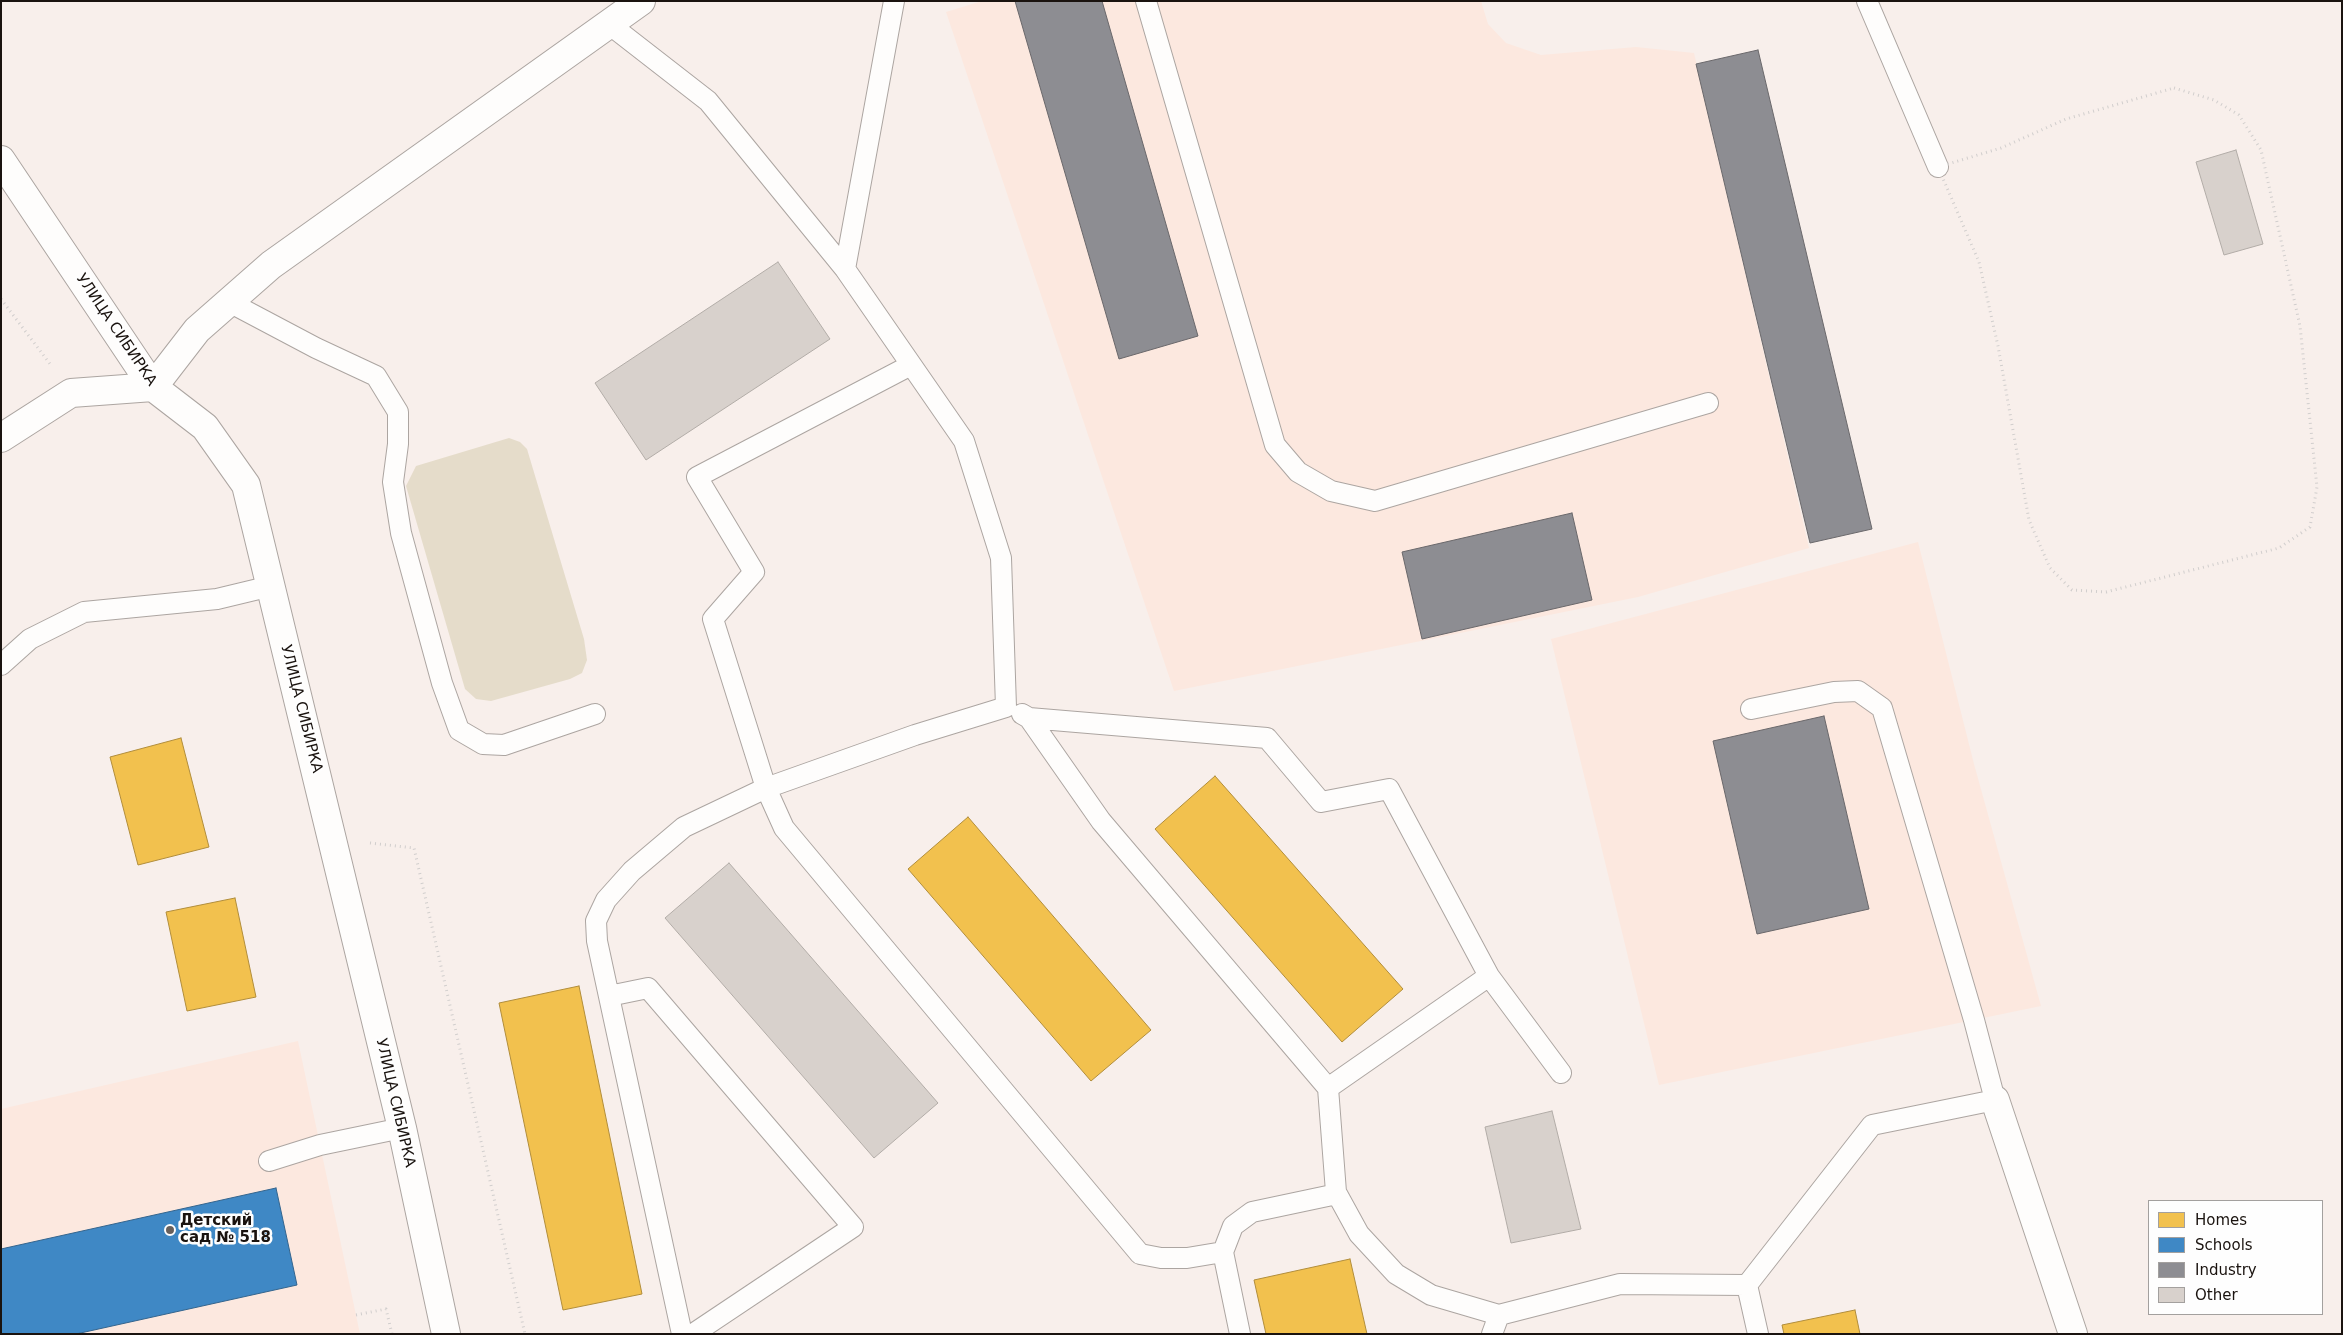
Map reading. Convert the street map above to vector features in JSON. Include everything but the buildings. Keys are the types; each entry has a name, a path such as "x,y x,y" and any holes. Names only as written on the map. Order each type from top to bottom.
{"street":[{"path":"1,438 71,393 153,388 197,330 271,265 641,1"},
{"name":"УЛИЦА СИБИРКА","path":"1,160 153,388 205,427 246,486 402,1128 446,1334"},
{"path":"1995,1100 2073,1334"}],"lane":[{"path":"844,269 894,1"},
{"path":"1146,1 1275,444 1298,472 1331,491 1375,500 1708,403"},
{"path":"1867,1 1938,167"},
{"path":"609,24 708,101 844,269 964,441 1001,558 1006,707"},
{"path":"229,302 316,348 376,376 398,412 398,444 393,482 401,533 442,683 459,730 483,744 504,745 595,714"},
{"path":"911,365 697,477 754,572 713,619 766,788 784,828 1140,1254 1161,1258 1187,1258 1223,1252"},
{"path":"1,665 30,639 84,612 217,599 271,586"},
{"path":"1747,1285 1872,1125 1995,1100 1974,1020 1882,708 1858,690 1834,692 1751,709"},
{"path":"682,1334 597,941 596,920 606,900 632,871 684,827 766,788 915,735 1006,707 1029,718 1268,738 1321,802 1389,789 1489,976 1561,1073"},
{"path":"1029,718 1101,821 1328,1088 1337,1194 1359,1234 1396,1274 1431,1295 1498,1314 1620,1284 1747,1285"},
{"path":"1328,1088 1489,976"},
{"path":"610,996 648,988 853,1226 693,1334"},
{"path":"269,1161 320,1145 402,1128"},
{"path":"1240,1334 1223,1252 1233,1226 1252,1212 1337,1194"},
{"path":"1747,1285 1758,1334"},
{"path":"1492,1334 1498,1314"}],"path":[{"path":"2174,88 2214,100 2239,114 2261,150 2300,326 2317,488 2310,527 2279,548 2106,592 2072,590 2050,568 2029,520 1998,346 1979,262 1938,167 2001,148 2066,119 2174,88"},
{"path":"1,298 71,393"},
{"path":"332,838 414,848 525,1334"},
{"path":"356,1315 386,1309 392,1334"}],"shaded area":[{"path":"982,1 1481,1 1488,24 1506,43 1541,55 1636,47 1694,53 1809,548 1638,597 1174,691 946,12"},
{"path":"509,438 520,442 527,449 584,639 587,660 582,673 570,679 491,701 476,699 465,689 406,486 416,466"},
{"path":"1918,542 1974,764 2041,1006 1659,1085 1551,639"},
{"name":"Детский сад № 518","path":"298,1041 360,1334 1,1334 1,1109"}],"place":[{"name":"Детский сад № 518","path":"170,1230"}]}
